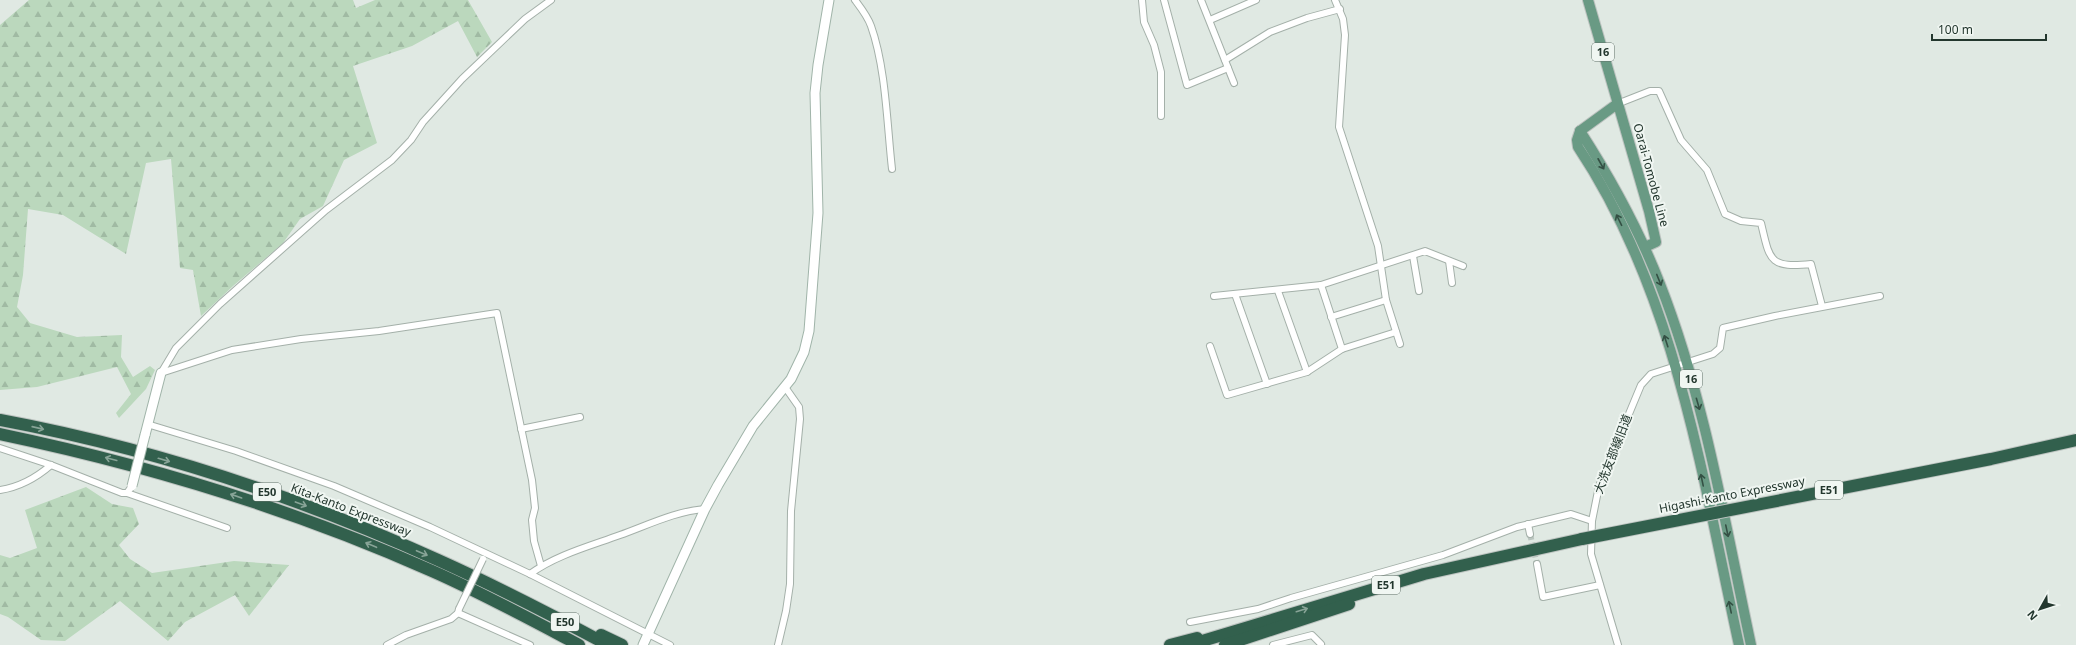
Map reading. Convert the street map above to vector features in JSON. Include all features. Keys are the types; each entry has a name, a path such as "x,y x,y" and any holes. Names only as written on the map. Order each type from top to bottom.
{"highway":[{"name":"Kita-Kanto Expressway","path":"0,420 122,448 227,479 292,501 438,559 522,599 608,645"},
{"name":"Kita-Kanto Expressway","path":"0,434 109,459 229,493 351,536 483,595 579,645"},
{"name":"Higashi-Kanto Expressway","path":"1267,626 1349,604 1509,556 1582,539 1991,459 2076,440"},
{"path":"483,595 566,645"},
{"path":"522,599 622,645"},
{"path":"1170,645 1267,626"},
{"path":"1189,645 1267,626"},
{"path":"1225,645 1267,626"},
{"path":"1237,645 1267,626"}],"main road":[{"name":"Oarai-Tomobe Line","path":"1588,0 1649,211 1656,242 1644,247"},
{"path":"1580,131 1617,104"},
{"name":"16","path":"1580,131 1614,187 1661,285 1687,363 1700,410 1752,645"},
{"name":"16","path":"1580,131 1577,140 1578,147 1609,199 1628,239 1650,290 1675,366 1687,411 1739,645"}],"street":[{"path":"0,448 51,465 122,493 129,489 161,373 176,348 220,304 316,218 392,160 411,140 423,122 462,79 525,19 551,0"},
{"path":"646,639 705,509 753,426 785,387 800,363 809,331 819,199 815,93 818,65 829,0"},
{"path":"856,0 871,25 875,41 883,81 892,169"},
{"path":"1142,0 1144,22 1154,45 1161,72 1161,116"},
{"path":"1164,0 1187,85 1228,68"},
{"path":"1201,0 1234,83"},
{"path":"1210,20 1256,0"},
{"path":"1336,0 1340,9 1345,35 1339,127 1360,195 1378,246 1386,300 1400,344"},
{"path":"1225,60 1270,32 1307,18 1340,9"},
{"path":"1617,104 1650,90 1659,91 1681,140 1707,170 1725,214 1741,221 1761,222 1771,258 1779,264 1789,266 1812,264 1822,306 1880,296"},
{"path":"1214,296 1321,286 1425,251 1463,266"},
{"path":"1413,256 1419,291"},
{"path":"1449,261 1452,283"},
{"path":"1321,286 1342,349"},
{"path":"1278,291 1307,372"},
{"path":"1235,294 1267,384"},
{"path":"1331,317 1386,300"},
{"name":"大洗友部線旧道","path":"1618,645 1591,554 1592,521 1599,486 1641,385 1651,374 1713,354 1720,348 1723,328 1822,306"},
{"path":"161,373 232,350 301,339 379,331 497,313 532,480 535,508 532,520 541,566"},
{"path":"1210,346 1227,395 1307,372 1342,349 1396,332"},
{"path":"778,645 786,611 790,584 791,511 800,419 799,407 785,387"},
{"path":"521,429 580,417"},
{"path":"147,424 236,451 334,486 430,527 484,556 530,574 646,639 670,645"},
{"path":"0,490 14,488 33,479 51,465"},
{"path":"129,489 227,528"},
{"path":"530,574 541,566 670,516 691,510 705,509"},
{"path":"1190,622 1270,606 1291,598 1443,555 1528,524 1571,514 1592,521"},
{"path":"1528,524 1530,534"},
{"path":"387,645 406,635 451,619 459,611 484,556"},
{"path":"1537,564 1544,597 1600,585"},
{"path":"459,611 530,645"},
{"path":"1273,645 1312,636 1321,644"}],"green space":[{"path":"29,0 353,0 356,8 375,0 468,0 492,42 477,57 458,21 412,46 353,66 377,143 344,160 323,206 300,219 283,243 201,316 193,270 180,268 171,159 146,163 126,254 63,215 28,209 23,275 17,307 30,323 77,337 122,335 121,357 133,377 150,366 155,370 146,389 119,418 116,413 131,394 117,367 37,387 0,390 0,25"},
{"path":"86,487 112,504 133,508 139,524 119,545 130,559 152,573 234,561 289,565 249,616 235,595 185,622 168,641 120,601 65,641 41,640 8,617 0,614 0,555 10,558 37,548 25,510"}],"tunnel":[{"path":"1530,534 1537,564"}]}
